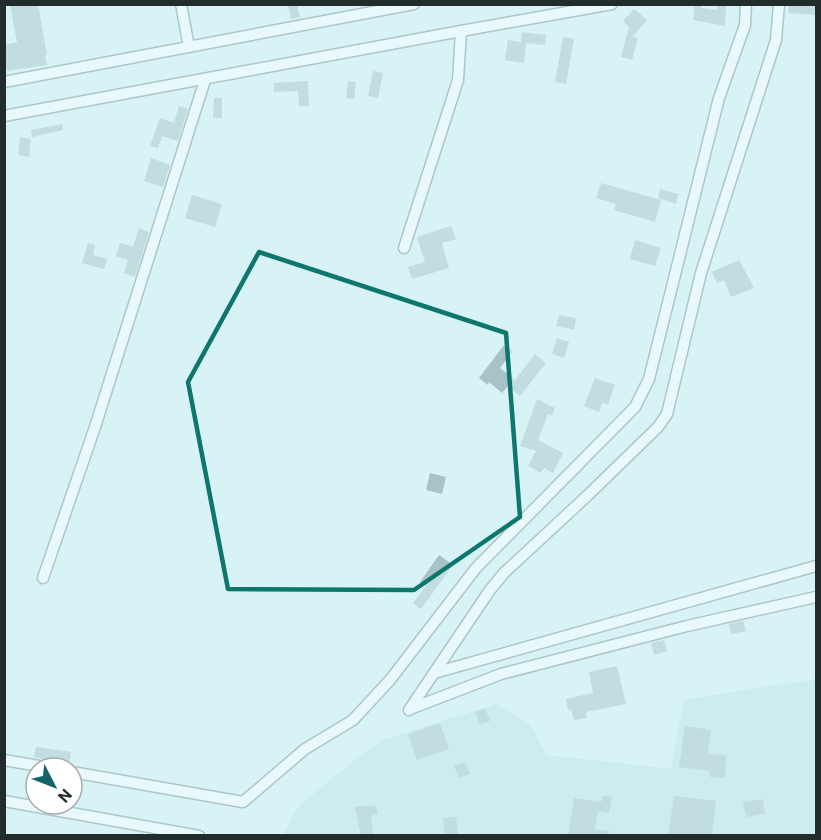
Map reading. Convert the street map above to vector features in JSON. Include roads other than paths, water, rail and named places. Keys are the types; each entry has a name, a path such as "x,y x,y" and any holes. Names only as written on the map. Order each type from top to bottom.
{"street":[{"path":"181,4 189,47"},
{"path":"4,82 414,4"},
{"path":"4,116 612,4"},
{"path":"84,774 243,802 305,749 353,720 390,681 476,568 635,407 649,379 719,99 745,26 746,4"},
{"path":"779,4 776,40 701,273 667,414 658,427 595,489 504,573 490,590 409,710 501,674 687,626 816,597"},
{"path":"404,248 458,80 462,31"},
{"path":"43,578 205,80"},
{"path":"434,673 816,566"},
{"path":"4,760 24,763"},
{"path":"4,801 199,836"}]}
